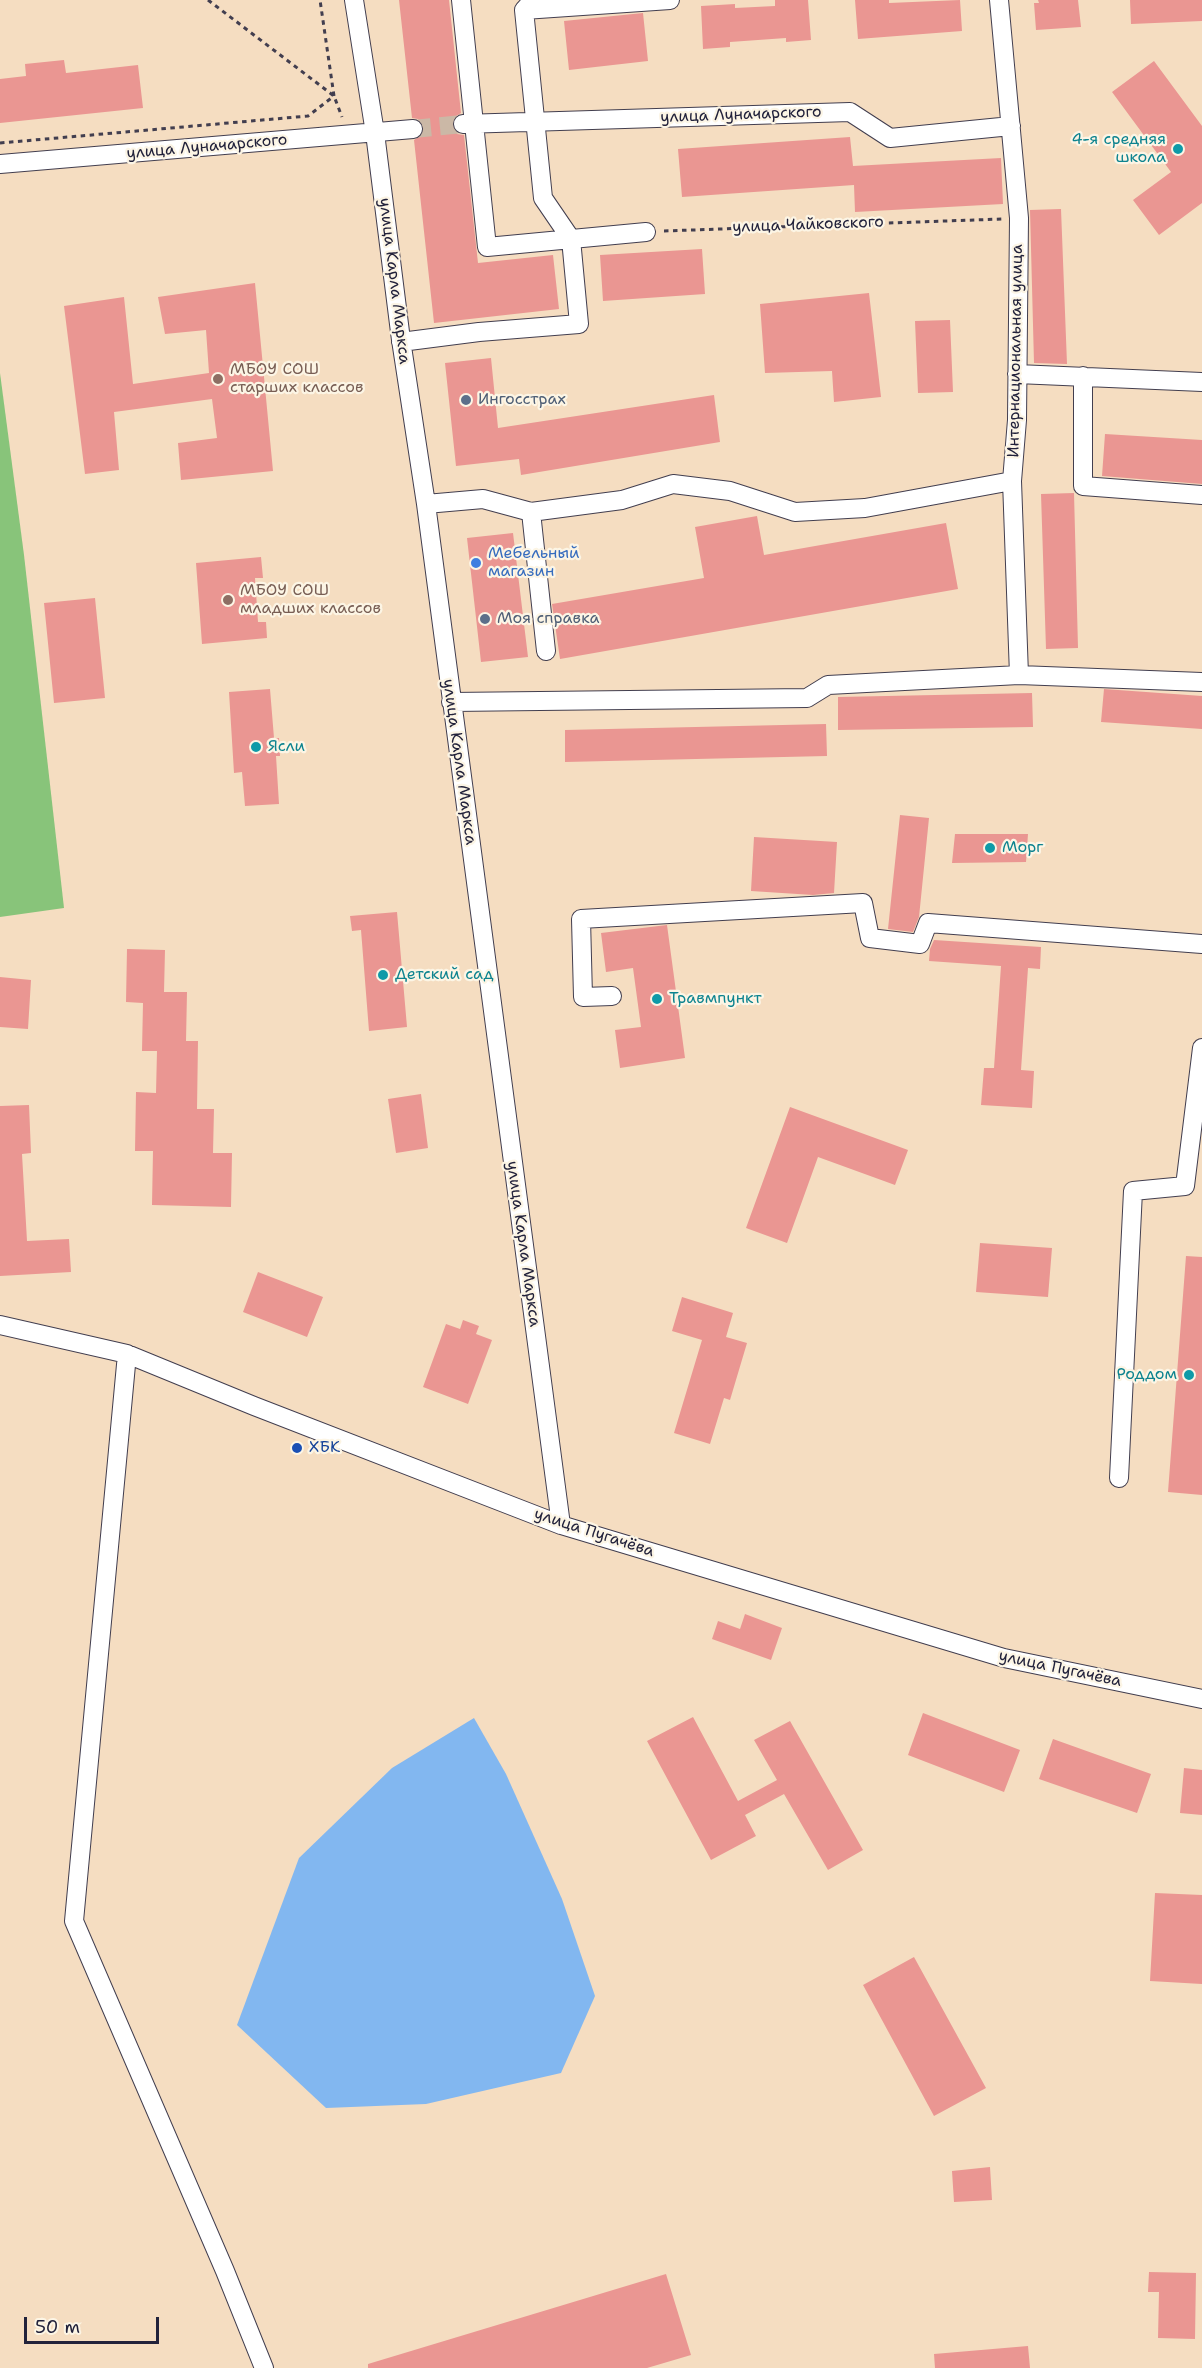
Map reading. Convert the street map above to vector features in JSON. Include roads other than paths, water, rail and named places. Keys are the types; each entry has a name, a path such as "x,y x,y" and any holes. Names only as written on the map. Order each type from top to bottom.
{"street":[{"name":"улица Карла Маркса","path":"354,0 375,133 401,342 426,504 561,1525"},
{"path":"461,0 468,124 487,247 646,232"},
{"path":"401,342 479,332 579,324 571,239 543,198 529,5 670,0"},
{"name":"Интернациональная улица","path":"426,504 483,499 531,512 622,500 674,484 730,491 795,512 865,508 1012,481 1017,420 1019,218 999,0"},
{"name":"улица Луначарского","path":"468,124 850,112 890,138 1011,126"},
{"name":"улица Луначарского","path":"0,164 413,129"},
{"path":"1017,374 1202,382"},
{"path":"1083,376 1083,486 1202,495"},
{"path":"1012,481 1019,675"},
{"path":"531,512 546,651"},
{"path":"451,702 807,698 828,685 1019,675 1202,682"},
{"path":"612,996 583,997 581,919 863,903 870,938 920,944 928,923 1202,944"},
{"path":"1119,1478 1133,1191 1185,1186 1202,1048"},
{"name":"улица Пугачёва","path":"0,1325 127,1354 254,1406 561,1525 1004,1658 1202,1699"},
{"path":"127,1354 74,1921 264,2368"}],"water":[{"path":"474,1718 506,1774 562,1899 595,1996 561,2073 426,2104 326,2108 237,2025 299,1858 392,1768"}],"tunnel":[{"path":"413,129 463,124"}],"place":[{"name":"4-я средняя школа","path":"1178,149"},
{"name":"МБОУ СОШ старших классов","path":"218,379"},
{"name":"Ингосстрах","path":"466,400"},
{"name":"Мебельный магазин","path":"476,563"},
{"name":"МБОУ СОШ младших классов","path":"228,600"},
{"name":"Моя справка","path":"485,619"},
{"name":"Ясли","path":"256,747"},
{"name":"Морг","path":"990,848"},
{"name":"Детский сад","path":"383,975"},
{"name":"Травмпункт","path":"657,999"},
{"name":"Роддом","path":"1189,1375"},
{"name":"ХБК","path":"297,1448"}]}
